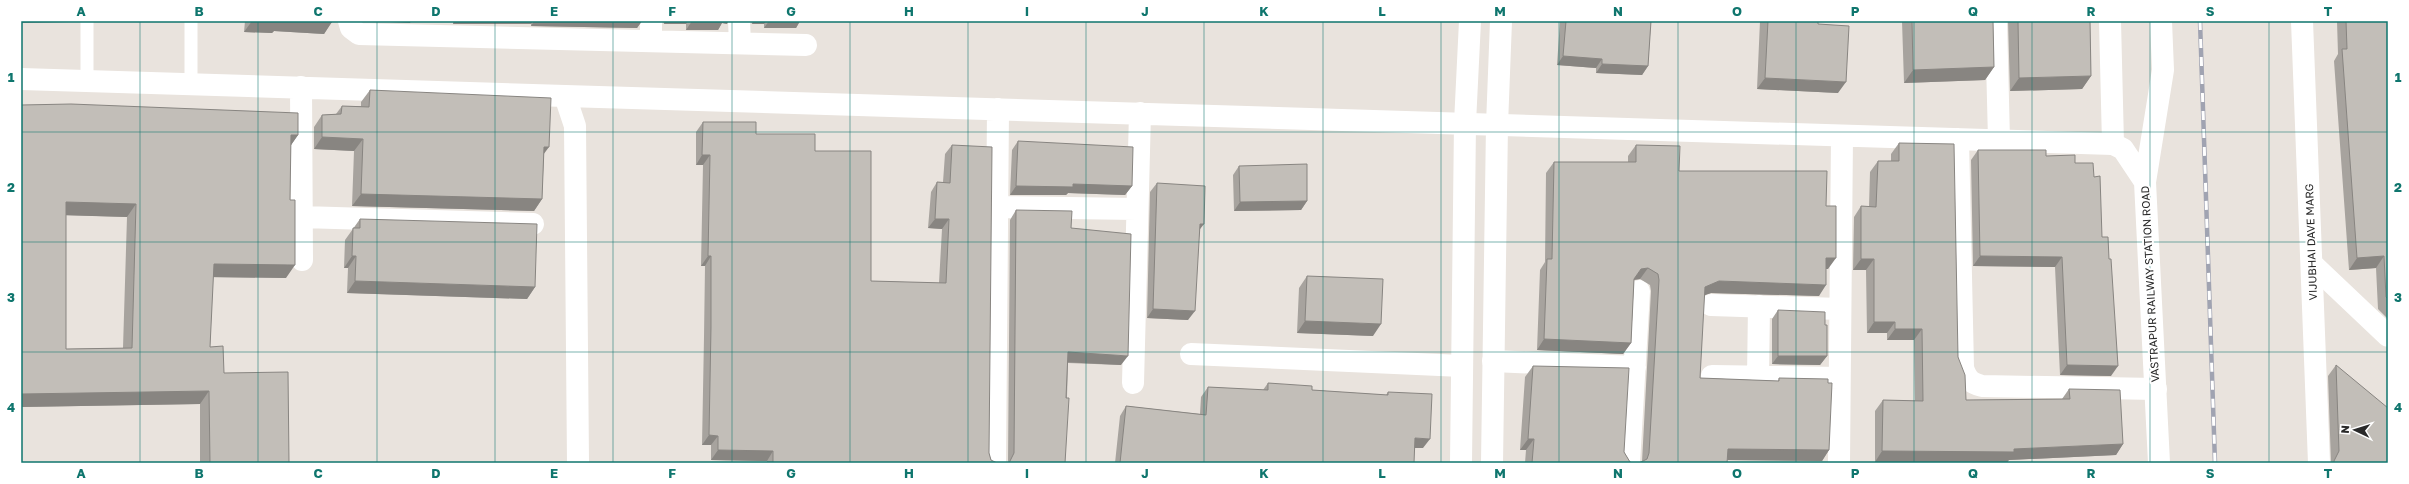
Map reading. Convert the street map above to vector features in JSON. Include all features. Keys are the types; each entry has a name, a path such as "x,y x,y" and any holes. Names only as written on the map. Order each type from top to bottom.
{"street":[{"path":"349,21 351,28 359,34 434,28 651,31 740,43 806,44"},
{"path":"739,21 740,43"},
{"path":"1462,463 1465,123 1470,21"},
{"path":"1492,463 1497,125 1501,21"},
{"path":"1996,21 1999,140"},
{"path":"21,79 2113,144 2110,21"},
{"path":"2145,182 2162,70 2161,21"},
{"name":"VIJUBHAI DAVE MARG","path":"2302,21 2319,463"},
{"path":"302,87 302,260"},
{"path":"565,96 575,126 578,463"},
{"path":"995,463 998,109"},
{"path":"1133,383 1140,113"},
{"path":"1839,463 1842,136"},
{"path":"1958,139 1963,368 1966,378 1972,384 1982,386 2156,389"},
{"name":"VASTRAPUR RAILWAY STATION ROAD","path":"2113,144 2123,149 2145,182 2159,463"},
{"path":"997,208 1137,209"},
{"path":"302,217 533,224"},
{"path":"2312,264 2388,336"},
{"path":"1629,463 1639,291"},
{"path":"1711,305 1840,309"},
{"path":"1758,377 1759,306"},
{"path":"1191,354 1462,366"},
{"path":"1494,361 1634,367"},
{"path":"1712,376 1839,378"}],"lane":[{"path":"87,21 87,81"},
{"path":"191,21 191,84"}],"building":[{"path":"1566,21 1651,21 1648,66 1602,64 1602,59 1563,56"},
{"path":"1768,21 1818,21 1818,24 1849,26 1846,82 1765,78"},
{"path":"1912,21 1993,21 1994,67 1913,70"},
{"path":"2018,21 2090,21 2091,76 2019,78"},
{"path":"2346,21 2388,21 2388,299 2386,297 2384,256 2357,258 2342,49 2347,49"},
{"path":"370,90 551,98 549,147 544,147 542,199 361,194 363,139 322,137 322,115 341,114 342,106 369,107"},
{"path":"71,104 298,113 298,135 291,135 290,200 295,200 295,265 214,264 210,347 223,346 224,373 288,372 289,463 210,463 209,391 21,394 21,105","holes":["66,202 136,204 132,348 66,349"]},
{"path":"703,122 756,122 756,134 815,134 815,151 871,151 871,281 946,283 949,219 935,219 937,182 950,183 952,145 992,147 989,453 991,460 997,463 773,463 773,451 718,450 718,436 709,435 711,256 708,256 710,155 702,155"},
{"path":"1018,141 1133,147 1132,186 1073,184 1073,187 1016,186"},
{"path":"1899,143 1954,144 1958,357 1965,375 1966,400 2070,399 2069,389 2120,390 2123,444 2014,449 2014,452 1882,451 1883,400 1923,401 1922,329 1895,329 1895,322 1874,322 1874,259 1861,259 1861,206 1876,207 1878,161 1899,161"},
{"path":"1636,145 1680,146 1679,171 1827,171 1826,206 1836,206 1836,258 1826,258 1826,285 1719,281 1705,287 1700,378 1779,381 1779,378 1828,379 1828,383 1832,383 1829,450 1728,449 1727,463 1639,463 1647,459 1649,453 1659,280 1658,274 1648,268 1641,269 1634,279 1631,343 1544,339 1547,259 1552,259 1554,162 1636,162"},
{"path":"1978,150 2046,150 2046,156 2075,155 2075,163 2093,163 2094,177 2100,176 2102,237 2108,237 2109,259 2111,259 2118,366 2067,365 2062,257 1980,256"},
{"path":"1307,164 1307,201 1240,202 1239,166"},
{"path":"1157,183 1205,186 1204,224 1200,224 1195,311 1153,309"},
{"path":"1016,210 1072,211 1071,228 1131,234 1128,356 1068,352 1066,398 1069,398 1065,463 1009,463 1014,453"},
{"path":"360,219 537,224 535,287 355,281 356,256 352,256 353,228 360,228"},
{"path":"1307,276 1383,279 1381,324 1305,321"},
{"path":"1778,310 1825,312 1825,325 1827,325 1827,356 1778,356"},
{"path":"2336,365 2388,408 2388,463 2334,463 2339,451"},
{"path":"1533,366 1629,368 1624,452 1632,463 1532,463 1534,439 1528,439"},
{"path":"1268,383 1312,386 1312,390 1388,395 1388,392 1432,394 1430,439 1415,438 1414,463 1120,463 1126,406 1206,415 1208,387 1268,390"}],"railway":[{"path":"2200,21 2215,463"}]}
